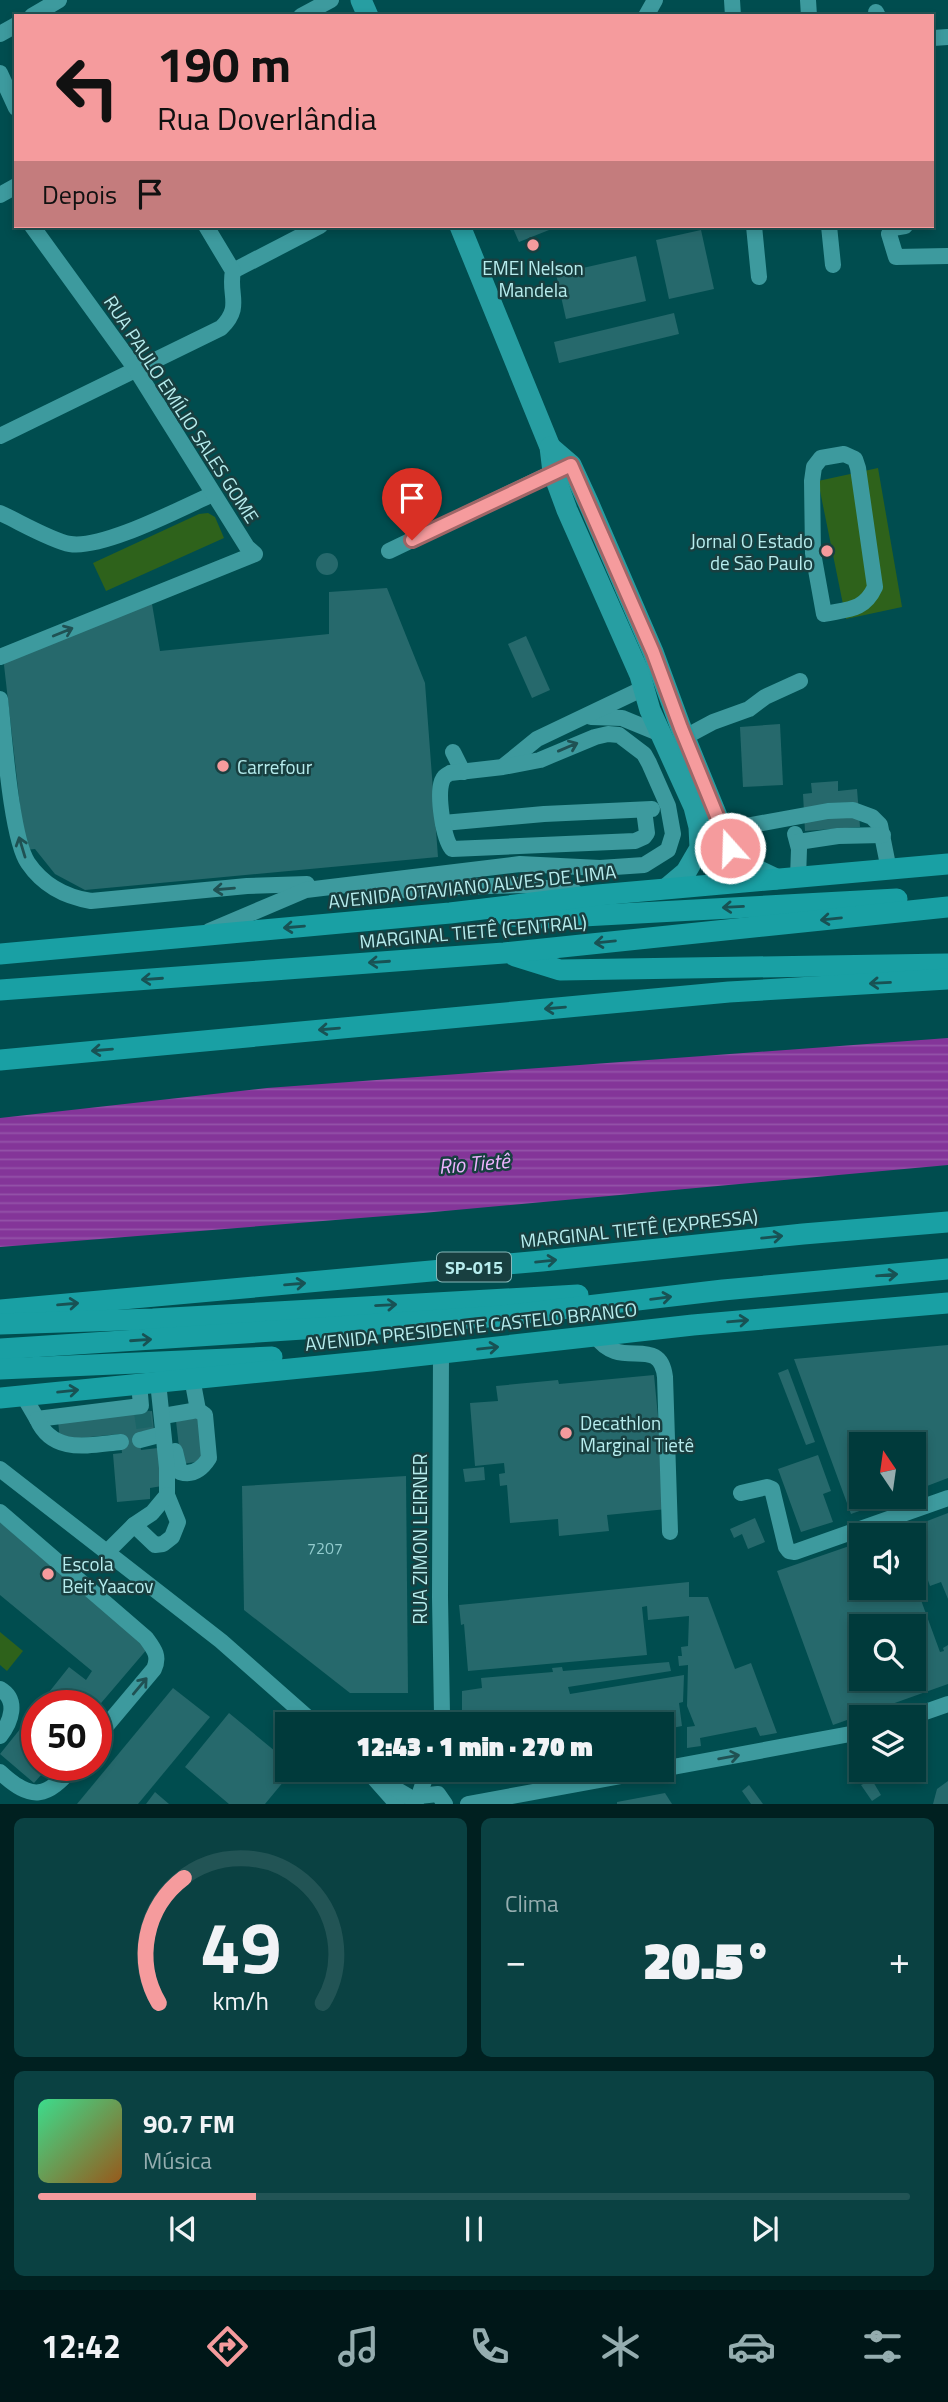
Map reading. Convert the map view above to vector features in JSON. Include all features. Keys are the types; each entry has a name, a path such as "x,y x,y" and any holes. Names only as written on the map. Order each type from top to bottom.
{"highway":[{"name":"AVENIDA OTAVIANO ALVES DE LIMA","path":"0,954 450,913 667,888 948,864"},
{"path":"450,913 546,918 837,901 948,899"},
{"name":"MARGINAL TIETÊ (CENTRAL)","path":"0,990 504,953 948,906"},
{"path":"504,953 560,970 948,964"},
{"path":"0,1060 729,992 948,979"},
{"name":"MARGINAL TIETÊ (EXPRESSA)","path":"0,1310 948,1222"},
{"path":"0,1349 502,1316 723,1290 948,1269"},
{"path":"0,1324 166,1318 565,1295 607,1297 623,1303"},
{"name":"AVENIDA PRESIDENTE CASTELO BRANCO","path":"0,1398 693,1325 948,1303"},
{"path":"0,1368 340,1352 371,1361"}],"main road":[{"path":"461,228 550,447 653,652 655,685 666,726 727,839 744,864 776,880"},
{"path":"562,468 655,685 694,807 699,827 699,848 686,872 667,888"},
{"path":"699,848 718,855 727,839"}],"street":[{"path":"35,14 59,0"},
{"path":"305,14 331,0"},
{"path":"0,73 14,104"},
{"name":"RUA PAULO EMÍLIO SALES GOME","path":"0,657 255,554 247,547 135,368 33,228"},
{"path":"2,431 221,328 231,318 235,303 230,283 233,271 207,228"},
{"path":"233,271 316,228"},
{"path":"754,228 758,277"},
{"path":"829,228 833,265"},
{"path":"894,228 889,234 896,257 948,256"},
{"path":"844,454 855,459 858,468 875,587 869,601 857,607 824,614 813,553 812,481 814,467 821,458 844,454"},
{"path":"389,551 562,468"},
{"path":"0,513 68,544 86,544 107,540 213,494"},
{"path":"588,717 666,726 713,722 749,709 765,697 800,681"},
{"path":"503,767 537,739 655,685"},
{"path":"0,699 21,851 40,877 74,898 91,901 247,886 341,883 391,891 524,885 598,895"},
{"path":"196,936 306,890 520,864 600,867 644,865 668,850 673,834 666,800 644,754 619,736 608,734 595,737 540,760 446,775 441,783 443,823 445,838 452,849 635,841 647,833 644,810"},
{"path":"453,752 463,772"},
{"path":"611,803 666,800"},
{"path":"443,823 544,814 644,810 666,800"},
{"path":"727,839 790,819 828,811 853,810 872,817 880,825 889,870"},
{"path":"790,819 798,842 798,878"},
{"path":"798,842 838,836 883,835"},
{"path":"596,1336 607,1350 616,1353 645,1353 662,1363 670,1532"},
{"name":"RUA ZIMON LEIRNER","path":"441,1353 442,1712"},
{"path":"149,1382 163,1416 170,1425 176,1465 184,1474 202,1468 209,1458 205,1415 198,1410 192,1378"},
{"path":"37,1419 141,1409 149,1382"},
{"path":"23,1395 43,1432 60,1443 75,1446 121,1442"},
{"path":"163,1416 198,1410"},
{"path":"134,1525 155,1545 163,1544 173,1537 177,1522 167,1495 163,1416"},
{"path":"143,1436 163,1434"},
{"path":"0,1469 221,1641 301,1712"},
{"path":"741,1493 767,1487 772,1489 786,1547 795,1552 948,1498"},
{"path":"107,1552 134,1525 152,1513 167,1495"},
{"path":"0,1512 146,1638 157,1654 158,1661 154,1669 112,1719"},
{"path":"0,1689 8,1693 12,1703 12,1713 0,1736"},
{"path":"926,1712 948,1704"},
{"path":"674,1766 849,1734"},
{"path":"0,1772 28,1792 43,1792 61,1781"},
{"path":"378,1782 397,1804"},
{"path":"386,1782 417,1800 441,1799"},
{"path":"417,1800 423,1782"},
{"path":"468,1804 589,1782"}],"green space":[{"path":"878,468 902,607 846,619 818,481"},
{"path":"208,513 215,517 224,538 106,591 93,563 199,514"},
{"path":"0,1632 23,1651 7,1671 0,1665"}],"water":[{"name":"Rio Tietê","path":"948,1038 948,1165 423,1213 0,1247 0,1118 267,1088"}],"building":[{"path":"513,228 554,228 519,242"},
{"path":"701,230 714,289 669,299 656,240"},
{"path":"636,256 646,301 566,319 556,274"},
{"path":"674,313 679,334 559,363 554,342"},
{"path":"327,553 337,560 338,564 331,574 327,575 317,568 316,564 323,554"},
{"name":"Carrefour","path":"387,588 425,683 438,857 85,890 55,874 35,849 25,850 5,660 151,598 160,651 329,634 329,592"},
{"path":"526,636 550,690 532,698 508,644"},
{"path":"780,724 783,785 743,787 740,727"},
{"path":"838,781 838,791 857,789 860,827 805,831 803,794 812,793 811,783"},
{"path":"948,1345 948,1478 926,1486 926,1432 849,1432 849,1509 794,1359"},
{"path":"788,1369 815,1442 806,1445 778,1373"},
{"name":"Decathlon Marginal Tietê","path":"654,1375 667,1509 607,1515 609,1531 559,1536 558,1519 510,1523 507,1485 500,1486 499,1474 505,1473 504,1463 475,1466 470,1403 498,1401 496,1386 558,1380 559,1384"},
{"path":"152,1411 154,1430 139,1432 141,1450 158,1448 162,1486 150,1488 150,1499 117,1502 113,1454 122,1453 120,1434 60,1440 58,1421"},
{"path":"198,1418 204,1461 181,1464 176,1421"},
{"path":"818,1455 831,1491 823,1494 833,1522 801,1532 778,1469"},
{"path":"484,1467 485,1480 465,1482 463,1469"},
{"path":"406,1476 408,1693 350,1693 244,1610 242,1486"},
{"path":"849,1509 865,1509 851,1514"},
{"path":"948,1513 948,1599 941,1582 930,1586 926,1575 926,1523 922,1523"},
{"path":"755,1518 765,1542 748,1549 742,1534 734,1538 730,1529"},
{"path":"0,1522 148,1648 112,1690 51,1690 69,1667 86,1680 92,1671 0,1595"},
{"path":"849,1546 849,1600 921,1600 940,1652 948,1645 948,1684 889,1705 849,1705 849,1719 833,1725 777,1571"},
{"path":"689,1582 689,1597 708,1597 735,1669 751,1663 777,1733 760,1736 756,1727 700,1738 701,1746 687,1748 687,1727 695,1726 687,1706 688,1665 679,1666 678,1656 682,1656 681,1647 688,1646 689,1616 648,1620 647,1606 642,1607 647,1655 468,1671 464,1624 461,1625 459,1605"},
{"path":"669,1662 671,1671 568,1687 570,1694 684,1675 683,1702 679,1703 682,1726 674,1728 674,1712 462,1712 462,1691 482,1688 481,1678 553,1672 552,1668 562,1667 563,1671"},
{"path":"173,1688 210,1717 138,1804 77,1804 96,1781 112,1781 112,1762"},
{"path":"229,1713 275,1751 275,1782 283,1782 265,1804 229,1804 185,1767"},
{"path":"21,1728 21,1772 0,1754"},
{"path":"948,1781 948,1804 933,1804 937,1789"},
{"path":"873,1782 881,1795 872,1801 861,1785"},
{"path":"749,1785 763,1804 751,1804 742,1791"},
{"path":"155,1792 169,1804 146,1804"},
{"path":"665,1793 672,1804 617,1804 617,1802"}],"tunnel":[{"path":"142,1412 145,1432"}],"place":[{"name":"EMEI Nelson Mandela","path":"533,245"},
{"name":"Jornal O Estado de São Paulo","path":"827,551"},
{"name":"Carrefour","path":"223,766"},
{"name":"Decathlon Marginal Tietê","path":"566,1433"},
{"name":"Escola Beit Yaacov","path":"48,1574"}],"route":[{"path":"412,540 571,465 653,652 730,848"}]}
